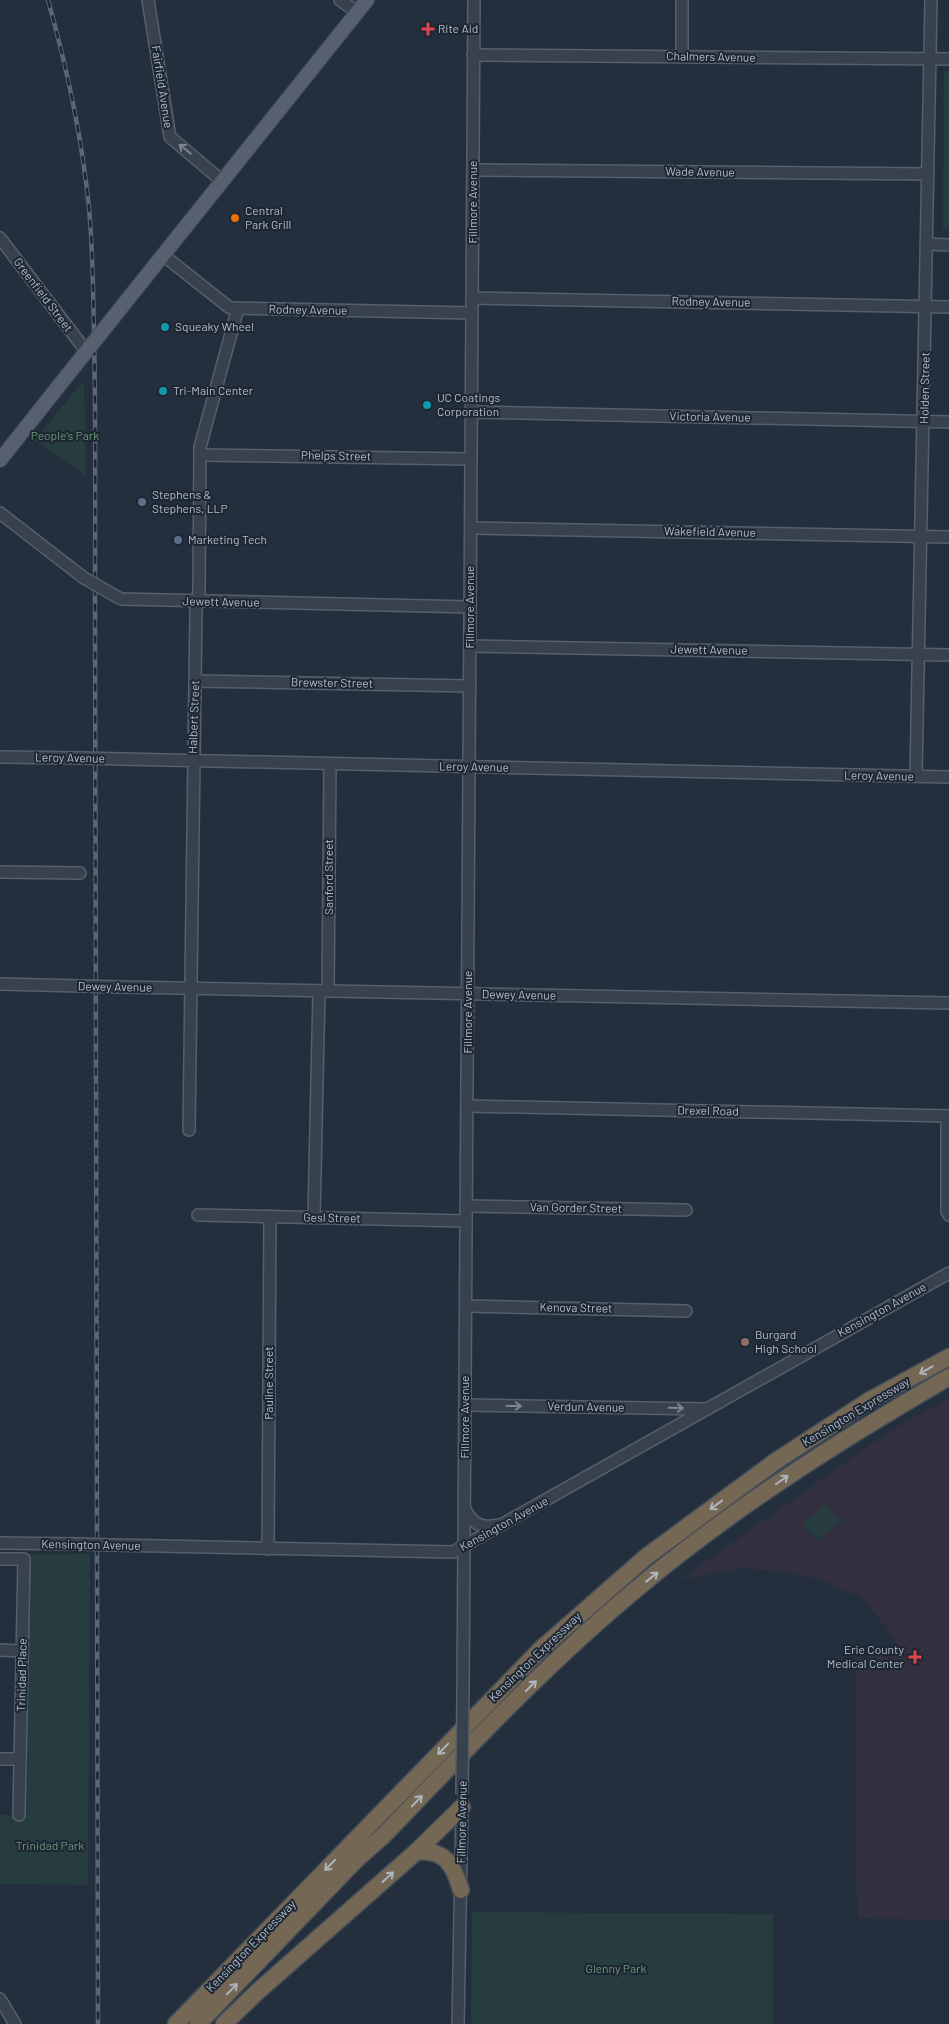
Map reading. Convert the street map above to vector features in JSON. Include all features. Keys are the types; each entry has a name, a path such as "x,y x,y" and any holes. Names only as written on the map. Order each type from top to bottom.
{"highway":[{"name":"Kensington Expressway","path":"176,2024 541,1649 592,1603 646,1557 776,1461 870,1400 949,1357"},
{"name":"Kensington Expressway","path":"198,2024 356,1860 383,1836 554,1663 634,1591 718,1525 818,1455 949,1377"},
{"path":"224,2024 256,1993 416,1852 462,1800"},
{"path":"216,2024 362,1866 383,1836"},
{"path":"416,1852 431,1851 444,1857 456,1872 461,1890"}],"main road":[{"path":"0,460 367,0"}],"street":[{"name":"Fairfield Avenue","path":"148,0 168,133 222,181"},
{"path":"340,0 357,12"},
{"name":"Fillmore Avenue","path":"458,2024 463,1694 474,0"},
{"path":"682,0 682,56"},
{"name":"Holden Street","path":"916,776 920,655 931,0"},
{"name":"Chalmers Avenue","path":"474,55 949,59"},
{"name":"Wade Avenue","path":"473,170 928,174"},
{"name":"Greenfield Street","path":"0,238 88,350"},
{"path":"927,244 949,245"},
{"name":"Rodney Avenue","path":"163,255 230,308 472,312"},
{"name":"Rodney Avenue","path":"472,298 949,307"},
{"name":"Halbert Street","path":"189,1130 193,761 200,447 238,308"},
{"name":"Victoria Avenue","path":"471,412 949,422"},
{"name":"Phelps Street","path":"200,454 471,459"},
{"name":"Jewett Avenue","path":"0,513 84,578 120,599 470,607"},
{"name":"Wakefield Avenue","path":"471,528 949,537"},
{"name":"Jewett Avenue","path":"470,646 949,655"},
{"name":"Brewster Street","path":"195,680 470,686"},
{"name":"Leroy Avenue","path":"0,757 949,777"},
{"name":"Sanford Street","path":"314,1217 324,991 330,764"},
{"path":"0,872 80,873"},
{"name":"Dewey Avenue","path":"0,984 949,1003"},
{"name":"Drexel Road","path":"467,1106 948,1116"},
{"path":"948,1116 947,1210 949,1215"},
{"name":"Van Gorder Street","path":"466,1206 686,1210"},
{"name":"Gesl Street","path":"198,1215 466,1221"},
{"name":"Pauline Street","path":"268,1549 270,1216"},
{"name":"Kensington Avenue","path":"0,1543 453,1552 949,1273"},
{"name":"Kenova Street","path":"466,1306 686,1310"},
{"name":"Verdun Avenue","path":"465,1405 707,1409"},
{"path":"464,1508 470,1519 477,1525 487,1528 506,1522"},
{"name":"Trinidad Place","path":"0,1559 24,1559 19,1814"},
{"path":"0,1650 22,1650"},
{"path":"0,1759 20,1759"},
{"path":"0,1999 15,2024"}],"shaded area":[{"name":"Erie County Medical Center","path":"949,1398 949,1920 858,1918 856,1872 856,1659 904,1655 885,1626 860,1597 821,1580 785,1572 744,1568 680,1580 887,1433"}],"green space":[{"path":"944,71 949,71 949,229 943,229"},
{"name":"People's Park","path":"82,382 84,383 86,476 35,440"},
{"path":"826,1504 841,1521 817,1540 803,1524"},
{"name":"Trinidad Park","path":"29,1554 90,1554 88,1885 0,1884 0,1815 27,1815"},
{"name":"Glenny Park","path":"472,1912 773,1914 773,2024 471,2024"}],"railway":[{"path":"48,0 78,129 86,182 92,255 95,367 98,2024"}],"place":[{"name":"Rite Aid","path":"428,29"},
{"name":"Central Park Grill","path":"235,218"},
{"name":"Squeaky Wheel","path":"165,327"},
{"name":"Tri-Main Center","path":"163,391"},
{"name":"UC Coatings Corporation","path":"427,405"},
{"name":"Stephens & Stephens, LLP","path":"142,502"},
{"name":"Marketing Tech","path":"178,540"},
{"name":"Burgard High School","path":"745,1342"},
{"name":"Erie County Medical Center","path":"915,1657"}]}
